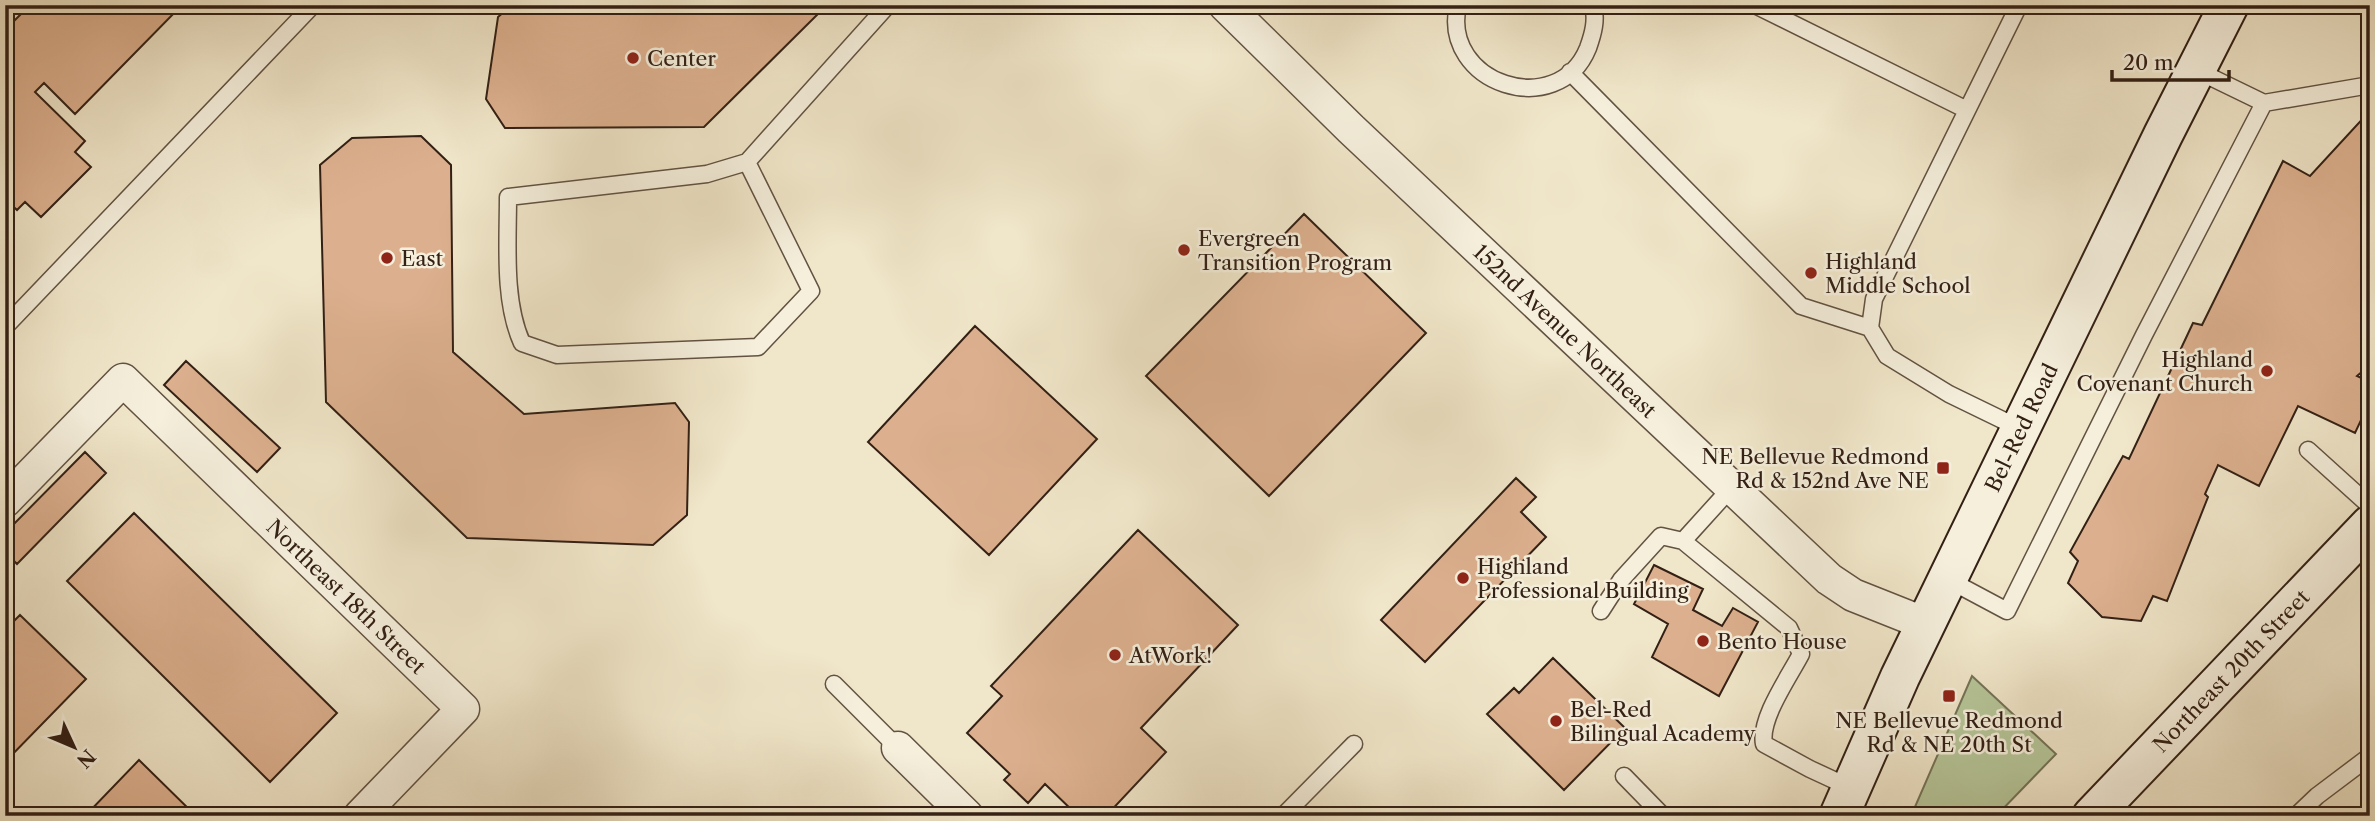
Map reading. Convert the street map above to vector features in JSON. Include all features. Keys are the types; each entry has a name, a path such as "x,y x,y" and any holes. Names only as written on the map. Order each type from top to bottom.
{"main road":[{"name":"Bel-Red Road","path":"1845,802 1947,579 2228,5"},
{"name":"Northeast 20th Street","path":"2092,816 2369,523"}],"street":[{"name":"152nd Avenue Northeast","path":"1225,5 1351,128 1829,579 1853,595 1926,624"},
{"name":"Northeast 18th Street","path":"5,501 123,380 463,709 360,816"},
{"path":"898,748 967,816"}],"lane":[{"path":"5,327 313,5"},
{"path":"747,162 811,291 758,347 557,355 522,343 514,324 508,255 508,197 707,174 747,162 888,5"},
{"path":"1458,5 1456,15 1459,38 1468,59 1484,75 1505,86 1527,88 1550,84 1570,72 1585,55 1594,34 1593,5"},
{"path":"1755,5 1967,110"},
{"path":"2016,6 1874,299 1870,328 1887,356 1949,394 2021,429"},
{"path":"2196,70 2264,103 2370,85"},
{"path":"1570,72 1801,306 1870,328"},
{"path":"1947,579 2007,611 2144,335 2264,103"},
{"path":"2308,450 2369,523"},
{"path":"1683,541 1731,488"},
{"path":"1601,611 1621,580 1661,536 1683,541 1789,628 1801,654 1766,721 1762,735 1764,744 1810,769 1845,802"},
{"path":"834,684 898,748"},
{"path":"1283,816 1354,744"},
{"path":"2296,816 2317,796 2370,756"},
{"path":"1624,776 1663,816"}],"green space":[{"path":"1972,676 2056,754 1996,816 1911,816"}],"building":[{"path":"30,5 182,5 75,114 44,83 35,92 85,141 75,152 91,167 41,217 25,202 17,210 5,199 5,59 13,51 5,43 5,30"},
{"name":"Center","path":"512,5 827,5 704,127 505,128 486,99 498,17"},
{"name":"Highland Covenant Church","path":"2367,114 2370,116 2370,365 2357,376 2370,382 2370,401 2355,433 2298,406 2259,486 2218,465 2167,601 2153,596 2141,621 2102,617 2068,583 2078,561 2070,552 2123,456 2129,459 2193,323 2202,325 2283,161 2310,176"},
{"name":"East","path":"421,136 451,165 453,352 524,414 675,403 689,422 687,515 653,545 467,538 326,402 320,165 352,138"},
{"name":"Evergreen Transition Program","path":"1304,214 1426,333 1269,496 1146,376"},
{"path":"975,326 1097,439 989,555 868,442"},
{"path":"186,361 280,448 257,472 164,385"},
{"path":"85,452 106,473 17,564 5,552 5,533"},
{"name":"Highland Professional Building","path":"1516,478 1536,497 1521,512 1546,537 1425,662 1381,620"},
{"path":"134,513 337,713 270,782 67,581"},
{"name":"AtWork!","path":"1138,530 1238,625 1141,728 1166,752 1106,816 1078,816 1045,784 1028,803 1004,780 1010,774 967,733 1002,696 991,686"},
{"name":"Bento House","path":"1654,565 1703,589 1693,610 1722,626 1733,608 1758,622 1719,696 1652,657 1668,624 1634,604"},
{"path":"20,615 86,679 5,762 5,630"},
{"name":"Bel-Red Bilingual Academy","path":"1553,658 1625,728 1564,790 1487,714 1514,688 1519,693"},
{"path":"139,760 196,816 85,816"}],"place":[{"name":"Center","path":"633,58"},
{"name":"Evergreen Transition Program","path":"1184,250"},
{"name":"East","path":"387,258"},
{"name":"Highland Middle School","path":"1811,273"},
{"name":"Highland Covenant Church","path":"2267,371"},
{"name":"NE Bellevue Redmond Rd & 152nd Ave NE","path":"1943,468"},
{"name":"Highland Professional Building","path":"1463,578"},
{"name":"Bento House","path":"1703,641"},
{"name":"AtWork!","path":"1115,655"},
{"name":"NE Bellevue Redmond Rd & NE 20th St","path":"1949,696"},
{"name":"Bel-Red Bilingual Academy","path":"1556,721"}]}
